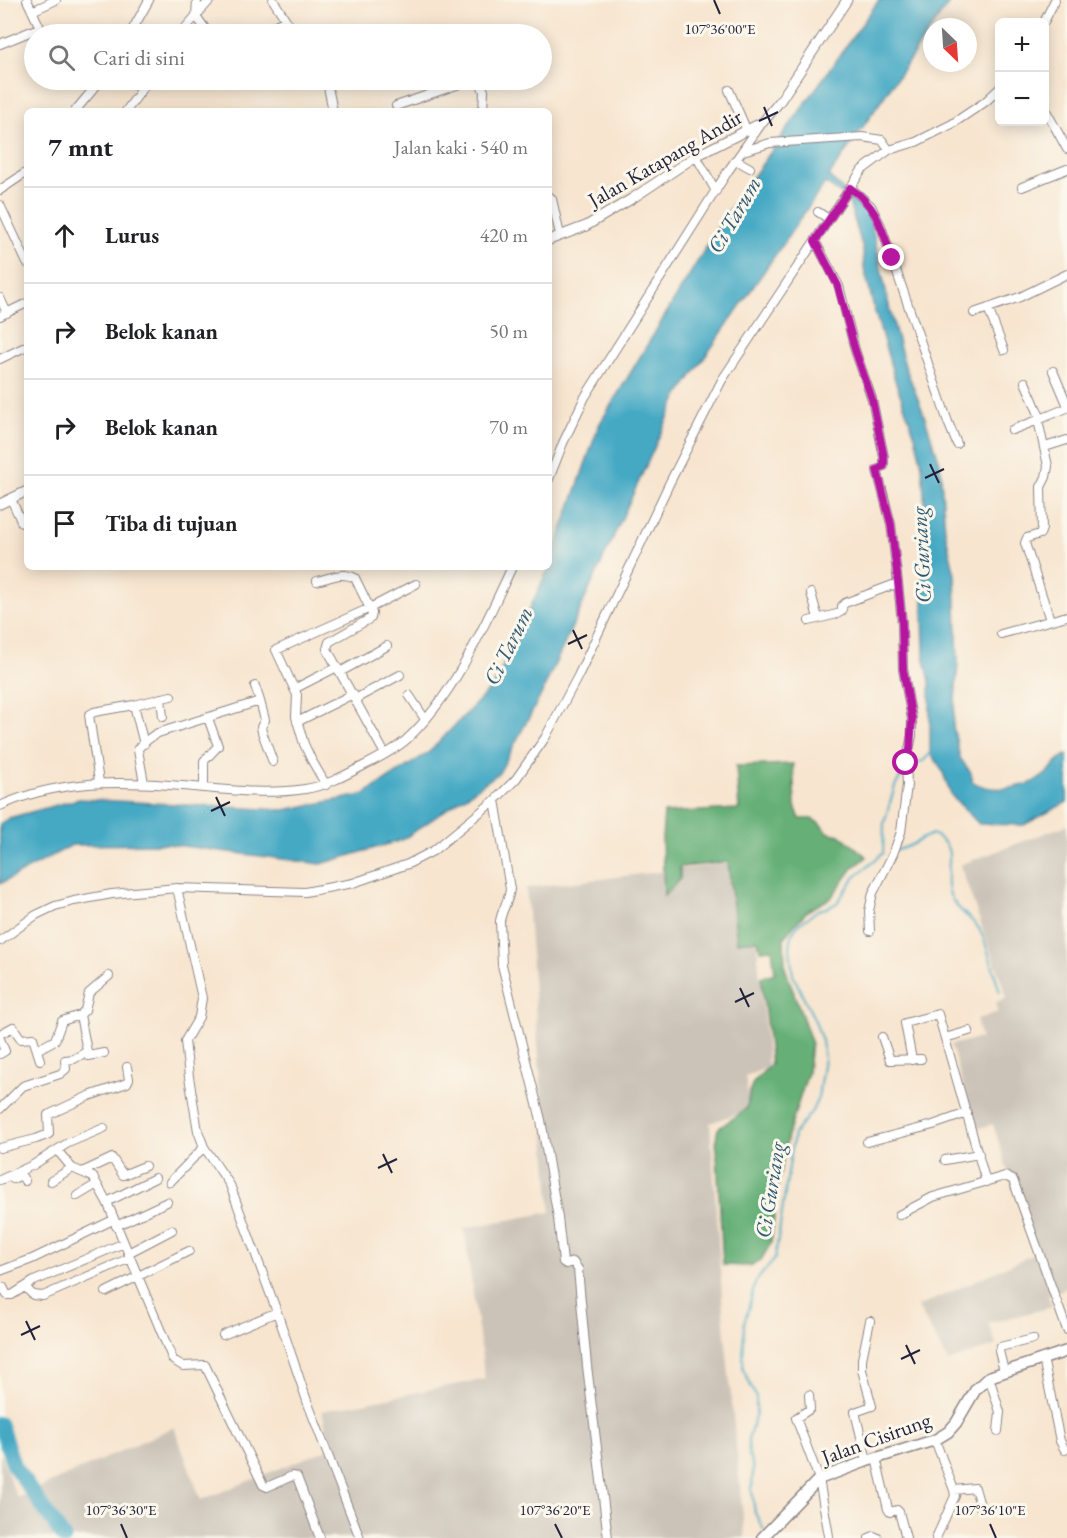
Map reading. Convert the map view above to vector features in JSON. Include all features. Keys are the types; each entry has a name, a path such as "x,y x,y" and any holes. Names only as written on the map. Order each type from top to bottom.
{"main road":[{"name":"Jalan Cisirung","path":"762,1538 819,1479 872,1459 935,1440 948,1432 956,1423 976,1389 989,1377 1067,1351"}],"street":[{"path":"27,0 38,24"},
{"path":"32,11 56,0"},
{"path":"136,24 149,0"},
{"path":"197,0 196,16 202,24"},
{"path":"189,24 210,0"},
{"path":"273,0 288,24"},
{"name":"Jalan Katapang Andir","path":"552,239 586,226 696,156 760,125 780,101 847,0"},
{"path":"1046,18 1055,0"},
{"path":"278,24 285,20"},
{"path":"0,44 24,36"},
{"path":"78,108 93,90"},
{"path":"128,108 142,90"},
{"path":"329,90 332,108"},
{"path":"396,106 442,90"},
{"path":"481,108 484,90"},
{"path":"729,90 747,131"},
{"path":"0,941 36,915 55,906 112,894 177,888 304,892 353,883 408,864 434,851 495,800 516,779 545,738 578,676 670,482 722,380 862,170 889,150 916,142 945,128 985,102 995,92"},
{"path":"1049,116 1067,149"},
{"path":"758,145 760,125"},
{"path":"552,471 585,397 760,125"},
{"path":"743,151 770,143 862,137 882,140 889,150"},
{"path":"696,156 716,191"},
{"path":"736,160 750,168"},
{"path":"1022,188 1067,169"},
{"path":"0,190 24,177"},
{"path":"847,192 871,206 881,226 957,444"},
{"path":"552,200 562,234"},
{"path":"0,205 24,257"},
{"path":"818,212 829,219"},
{"path":"815,241 838,286 855,350 872,399 884,465 877,470 891,524 902,623 903,669 912,719 901,832 870,902 870,931"},
{"path":"974,314 1020,297 1067,274"},
{"path":"0,298 3,314 24,304"},
{"path":"988,308 1004,350"},
{"path":"0,359 24,347"},
{"path":"1012,430 1067,406 1053,371"},
{"path":"1024,382 1040,419 1048,466 1041,487 1042,529 1040,534 1026,539 1025,543 1050,620"},
{"path":"1046,447 1067,440"},
{"path":"0,504 24,492"},
{"path":"11,499 24,524"},
{"path":"0,806 45,791 99,782 279,792 326,785 385,754 405,740 425,719 453,682 510,570"},
{"path":"317,581 341,574 355,578 373,615 335,638 327,645 327,649 385,754"},
{"path":"809,621 837,614 842,611 845,603 898,582"},
{"path":"326,785 310,759 297,722 297,695 276,650 370,608 416,584"},
{"path":"811,593 818,618"},
{"path":"1001,634 1050,620 1066,618"},
{"path":"294,689 387,646"},
{"path":"297,722 400,675"},
{"path":"255,686 265,720 261,727 262,732 273,762"},
{"path":"409,695 425,719"},
{"path":"99,782 88,715 171,696"},
{"path":"160,698 163,717"},
{"path":"144,783 138,750 155,734 260,701"},
{"path":"134,705 144,744"},
{"path":"204,787 204,761 218,746 208,717"},
{"path":"495,800 510,889 500,921 502,965 541,1120 563,1262 566,1264 573,1262 578,1269 587,1366 608,1538"},
{"path":"177,888 202,998 199,1017 185,1041 194,1113 204,1146 230,1185 277,1312 306,1401 360,1538"},
{"path":"38,1050 55,1040 62,1021 80,1015 85,1010 90,991 110,976"},
{"path":"912,1060 907,1021 938,1014 986,1182"},
{"path":"80,1015 88,1056 104,1053"},
{"path":"0,1054 5,1052 0,1037 14,1027 21,1039 34,1038 40,1060"},
{"path":"945,1038 969,1031"},
{"path":"882,1037 890,1060 921,1059"},
{"path":"0,1109 23,1086 60,1074 66,1069 65,1060 74,1059 86,1052"},
{"path":"0,1148 49,1134 48,1115 89,1096 127,1083 129,1079 127,1067"},
{"path":"867,1142 933,1125 967,1113"},
{"path":"0,1180 33,1166 68,1143 104,1128"},
{"path":"170,1182 204,1146"},
{"path":"57,1150 72,1168 93,1177 97,1184 173,1360 183,1366 206,1365 263,1485 267,1486 290,1476 296,1476 320,1538"},
{"path":"945,1160 979,1154"},
{"path":"82,1172 112,1158 123,1175 145,1166"},
{"path":"51,1181 72,1168"},
{"path":"8,1176 12,1179 21,1175 25,1181"},
{"path":"899,1215 933,1197 1005,1176 1013,1180 1067,1330"},
{"path":"107,1203 154,1178"},
{"path":"77,1196 97,1184"},
{"path":"0,1271 167,1202"},
{"path":"25,1287 33,1294 43,1296 129,1255 172,1230"},
{"path":"3,1287 10,1296 34,1281 124,1243"},
{"path":"106,1292 189,1251"},
{"path":"223,1335 277,1312"},
{"path":"870,1321 862,1370 872,1406 855,1412 888,1509 890,1512 899,1512 906,1538"},
{"path":"1004,1371 1000,1347 1033,1339"},
{"path":"1043,1358 1060,1441 1065,1450"},
{"path":"989,1377 1000,1412 999,1431"},
{"path":"809,1395 810,1409 796,1418 819,1479 829,1536"},
{"path":"935,1440 955,1496 936,1538"},
{"path":"954,1490 975,1488 981,1509"},
{"path":"869,1538 874,1536 878,1538"}],"shaded area":[{"path":"1067,825 1067,1288 1048,1295 1052,1307 988,1323 996,1345 948,1362 918,1307 1034,1254 993,1124 976,1129 951,1045 981,1038 976,1020 998,1012 995,1003 1007,997 960,865"},
{"path":"749,861 768,1067 745,1077 750,1109 710,1123 724,1324 745,1538 0,1538 0,1453 17,1498 174,1427 201,1500 331,1448 322,1411 485,1379 464,1228 551,1212 526,888"}],"green space":[{"path":"793,764 795,806 800,819 812,819 829,833 840,835 867,857 853,868 831,898 807,911 784,937 785,968 811,1041 808,1072 788,1135 777,1190 771,1243 761,1260 750,1266 723,1265 716,1138 718,1129 747,1108 753,1083 771,1064 761,977 775,973 772,949 760,950 758,940 737,942 728,862 680,867 680,879 664,896 662,838 664,813 739,809 736,766"}],"water":[{"name":"Ci Tarum","path":"879,0 951,0 939,18 923,18 923,40 829,176 870,216 890,311 905,366 940,463 945,531 955,575 958,663 953,726 960,758 971,773 972,781 989,787 1010,788 1031,783 1040,778 1067,755 1067,802 1024,825 979,824 951,795 942,770 930,753 930,681 924,656 922,560 928,552 922,465 915,436 896,383 875,312 864,268 863,249 848,199 825,183 678,396 540,697 499,773 402,840 321,864 167,844 72,845 0,884 0,824 9,818 79,799 284,810 363,795 428,753 494,685 548,570 552,570 552,558 599,425 723,219"}],"waterway":[{"name":"Ci Guriang","path":"909,766 923,761 932,752"},
{"name":"Ci Guriang","path":"764,1530 755,1513 752,1491 753,1467 749,1457 748,1440 756,1414 756,1397 743,1369 744,1324 756,1281 775,1258 794,1134 812,1111 818,1098 824,1058 822,1041 815,1021 793,975 791,935 799,924 818,910 837,903 854,878 883,853 884,823 895,786 905,770"},
{"path":"896,850 932,834 947,846 950,895 956,905 980,930 1000,992"},
{"path":"0,1424 14,1466 64,1538"}],"route":[{"path":"892,258 871,206 850,188 815,241 838,286 855,350 872,399 884,457 884,466 877,470 891,524 902,623 903,669 912,719 912,736 906,763"}]}
